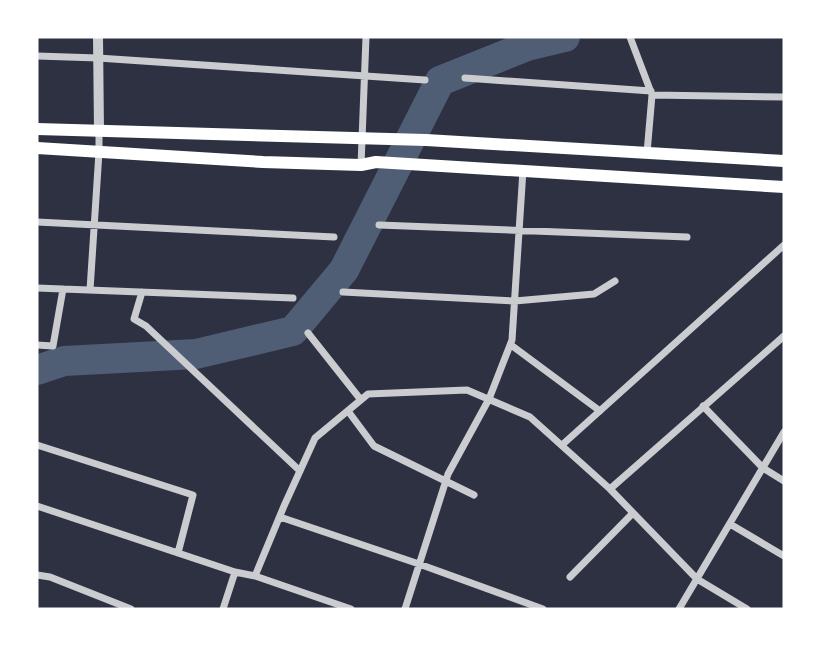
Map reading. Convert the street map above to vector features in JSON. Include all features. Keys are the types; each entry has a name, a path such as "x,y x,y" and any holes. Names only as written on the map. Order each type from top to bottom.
{"main road":[{"path":"37,129 426,140 784,160"},
{"path":"37,148 263,162 376,162 784,187"}],"street":[{"path":"90,290 99,152 98,37"},
{"path":"361,164 366,37"},
{"path":"640,37 631,39 652,93 647,153"},
{"path":"37,56 425,80"},
{"path":"465,78 652,93 784,97"},
{"path":"405,609 448,474 489,399 512,340 523,170"},
{"path":"37,222 334,237"},
{"path":"379,225 687,237"},
{"path":"562,445 784,245"},
{"path":"343,292 515,300 594,294 615,281"},
{"path":"37,288 293,298"},
{"path":"37,345 53,346 63,289"},
{"path":"142,292 134,319 146,326 300,471"},
{"path":"308,333 361,400"},
{"path":"610,489 784,336"},
{"path":"510,345 600,411"},
{"path":"255,576 315,438 368,394 467,390 530,417 610,489 697,579 747,609"},
{"path":"703,406 763,468 784,481"},
{"path":"348,411 374,446 474,495"},
{"path":"679,609 784,432"},
{"path":"37,445 192,495 178,553"},
{"path":"37,506 351,609"},
{"path":"570,576 633,513"},
{"path":"280,517 543,609"},
{"path":"730,524 784,556"},
{"path":"223,609 235,572"},
{"path":"37,575 50,577 131,609"}],"waterway":[{"path":"37,370 64,361 196,354 293,331 344,270 440,81 527,46 565,37"}]}
